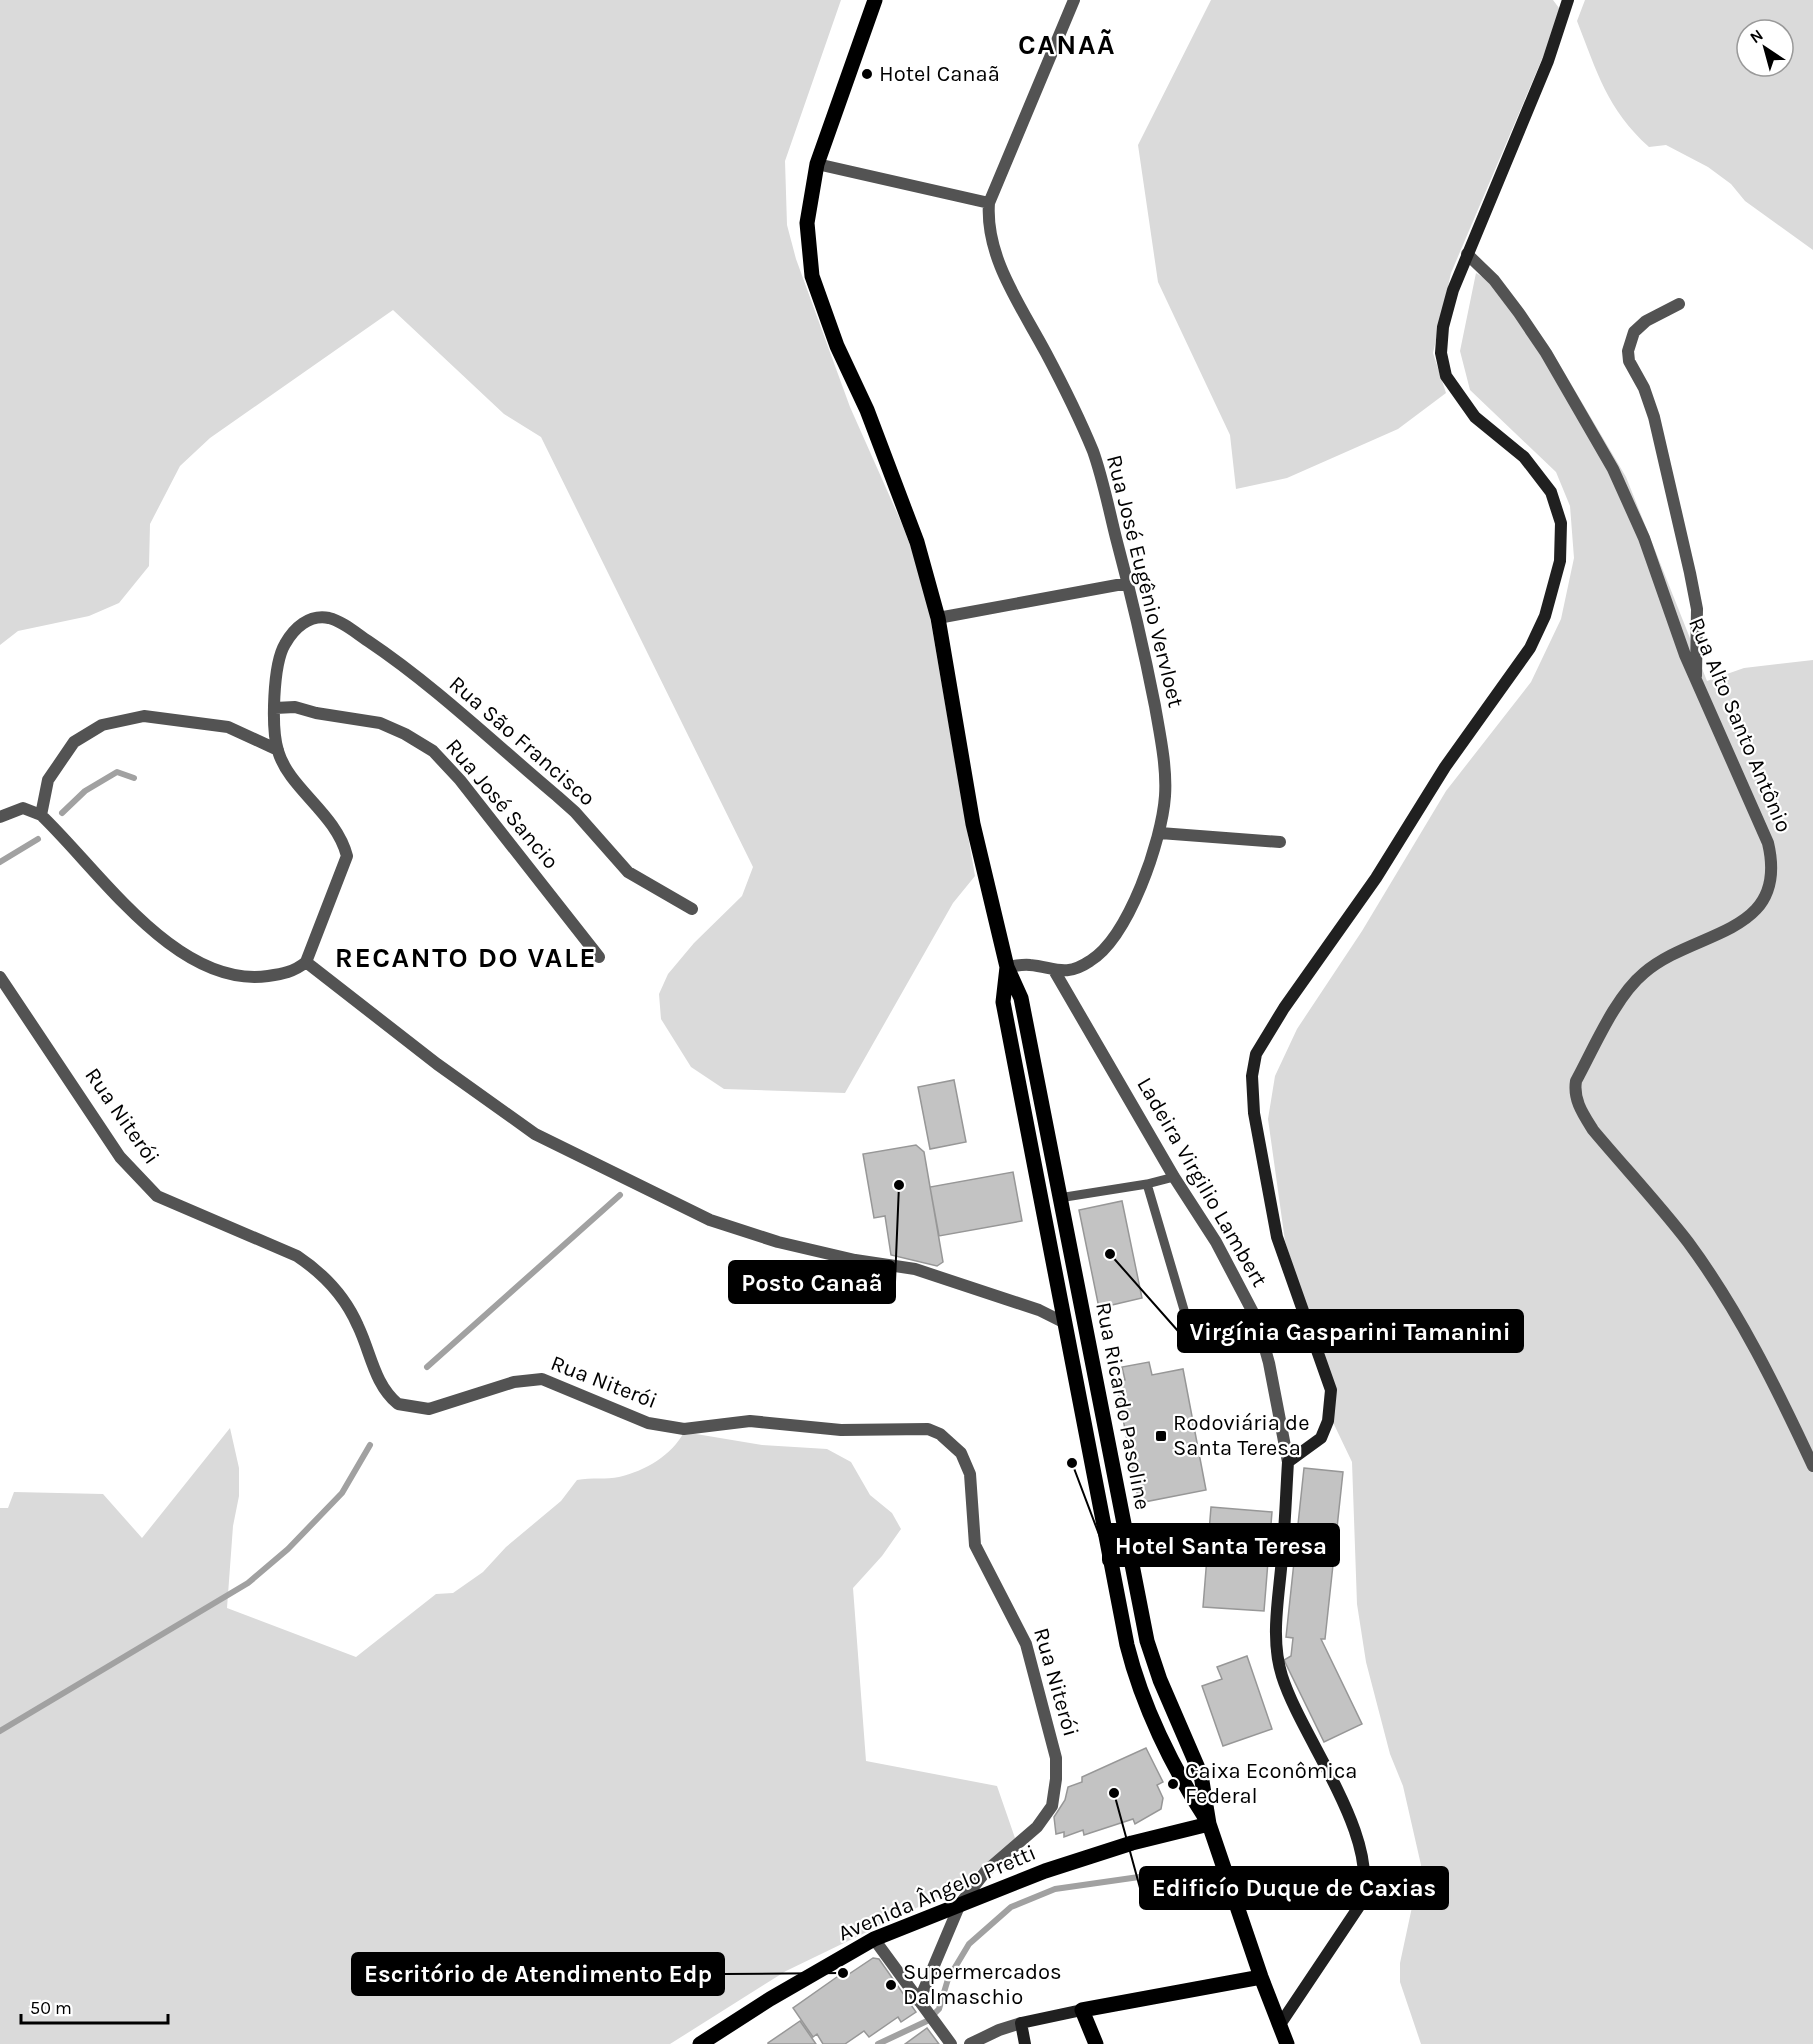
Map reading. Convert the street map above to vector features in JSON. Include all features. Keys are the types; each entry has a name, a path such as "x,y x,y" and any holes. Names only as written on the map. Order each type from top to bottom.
{"main road":[{"path":"875,0 818,164 807,223 812,276 837,346 867,410 917,542 938,618 973,824 1007,967"},
{"name":"Rua Ricardo Pasoline","path":"1007,967 1021,998 1147,1641 1160,1680 1201,1776 1209,1824"},
{"name":"Rua Ricardo Pasoline","path":"1007,967 1003,1002 1132,1664 1183,1784 1209,1824"},
{"path":"1209,1824 1261,1977 1287,2044"},
{"name":"Avenida Ângelo Pretti","path":"700,2044 770,1999 874,1939 1045,1871 1132,1843 1209,1824"},
{"path":"1096,2044 1082,2010 1261,1977"}],"street":[{"name":"Rua José Eugênio Vervloet","path":"1055,972 1090,962 1116,937 1149,868 1160,833 1165,795 1161,740 1128,583 1094,453 1067,391 1002,271 989,230 989,203 1074,0"},
{"path":"1279,2026 1360,1905 1364,1893 1365,1872 1347,1813 1298,1717 1282,1675 1276,1622 1288,1462 1321,1438 1328,1421 1331,1390 1277,1237 1254,1113 1252,1076 1256,1054 1284,1008 1376,878 1445,767 1530,648 1545,616 1560,561 1561,523 1551,492 1524,457 1475,417 1446,376 1441,353 1443,327 1467,254 1548,61 1568,0"},
{"path":"818,164 989,203"},
{"name":"Rua Alto Santo Antônio","path":"1467,254 1494,280 1546,353 1613,469 1633,510 1696,680 1768,843 1773,863 1769,893 1760,906 1740,921 1669,957 1643,973 1633,983 1576,1081 1576,1100 1593,1130 1688,1242 1723,1294 1775,1385 1813,1466"},
{"path":"1680,304 1646,321 1634,332 1628,351 1629,361 1644,388 1654,417 1692,582 1699,634 1696,680"},
{"path":"938,618 1128,583"},
{"name":"Rua São Francisco","path":"278,750 275,708 277,661 288,638 299,626 317,618 330,618 390,656 431,688 575,812 628,872 692,909"},
{"name":"Rua José Sancio","path":"275,708 296,706 315,712 380,723 405,734 433,751 460,780 599,957"},
{"path":"0,817 22,808 40,815 124,903 182,952 220,972 242,978 288,973 306,962 347,856 337,831 285,766 278,750 228,727 144,716 102,725 74,742 48,780 40,815"},
{"path":"1160,833 1280,842"},
{"path":"306,962 437,1064 535,1134 710,1220 778,1242 855,1260 915,1269 1039,1310 1065,1323"},
{"path":"1007,967 1029,964 1055,972"},
{"name":"Ladeira Virgilio Lambert","path":"1055,972 1174,1177 1216,1242 1257,1320 1269,1363 1288,1462"},
{"name":"Rua Niterói","path":"0,977 101,1131 139,1179 157,1196 297,1256 314,1267 347,1304 359,1326 379,1382 398,1404 429,1409 514,1382 542,1379 619,1413 648,1424 671,1428 684,1429 750,1421 841,1430 928,1429 952,1443 967,1462 970,1474 975,1545 1026,1644 1056,1758 1052,1806 1037,1827 986,1871 960,1904 919,2001"},
{"path":"874,1939 951,2044"},
{"path":"970,2044 999,2030 1021,2023 1082,2010"},
{"path":"1021,2023 1025,2044"}],"lane":[{"path":"1059,1198 1147,1184 1174,1177"},
{"path":"1147,1184 1187,1320"}],"shaded area":[{"path":"0,0 841,0 785,161 787,225 796,259 850,407 902,524 924,582 975,876 953,903 845,1093 724,1089 691,1067 661,1019 659,994 668,974 694,943 742,896 753,867 541,437 504,414 393,310 210,438 180,466 150,524 149,566 119,603 89,616 18,631 0,645"},
{"path":"1211,0 1553,0 1562,12 1451,273 1433,353 1446,393 1398,429 1287,478 1236,489 1230,435 1158,282 1138,145"},
{"path":"1585,0 1813,0 1813,250 1745,201 1731,184 1708,167 1666,145 1649,147 1613,104 1597,73 1577,21"},
{"path":"1476,273 1511,295 1548,345 1626,477 1707,681 1744,668 1813,660 1813,2044 1421,2044 1400,1982 1400,1963 1421,1865 1403,1786 1390,1754 1366,1662 1357,1604 1352,1462 1329,1414 1327,1373 1285,1241 1268,1119 1275,1076 1297,1029 1362,931 1446,791 1531,682 1561,619 1574,558 1570,506 1556,472 1470,390 1460,351"},
{"path":"230,1428 239,1468 239,1496 233,1526 227,1608 356,1657 436,1594 453,1593 483,1572 506,1547 561,1501 577,1480 614,1478 638,1471 665,1455 684,1432 762,1445 827,1449 851,1462 870,1495 892,1513 901,1529 882,1556 853,1588 866,1761 997,1786 1015,1838 963,1883 937,1898 786,1971 670,2044 0,2044 0,1508 8,1508 14,1492 103,1494 142,1538"}],"building":[{"path":"954,1080 966,1142 930,1149 918,1087"},
{"path":"916,1145 924,1152 943,1262 937,1266 891,1255 885,1216 874,1218 863,1154"},
{"path":"1013,1172 1022,1221 939,1236 930,1187"},
{"path":"1122,1201 1142,1298 1099,1308 1079,1210"},
{"name":"Rodoviária de Santa Teresa","path":"1149,1362 1152,1375 1183,1369 1206,1490 1139,1503 1116,1382 1125,1380 1122,1367"},
{"path":"1304,1468 1343,1472 1325,1639 1321,1639 1362,1724 1324,1742 1284,1660 1291,1656 1293,1638 1286,1637"},
{"path":"1211,1507 1272,1512 1264,1611 1203,1607"},
{"path":"1247,1656 1272,1729 1223,1746 1202,1686 1222,1679 1217,1667"},
{"path":"1146,1748 1163,1782 1157,1785 1163,1798 1161,1809 1135,1824 1133,1819 1084,1835 1083,1830 1064,1837 1064,1832 1056,1834 1054,1817 1065,1800 1068,1787 1082,1782 1082,1777"},
{"path":"873,1958 879,1959 916,2012 901,2022 898,2017 869,2037 864,2031 845,2044 823,2044 817,2034 813,2037 793,2008 844,1972 846,1976"},
{"path":"800,2021 816,2044 768,2044 768,2043"},
{"path":"927,2028 939,2044 905,2044"}],"waterway":[{"path":"62,813 85,791 117,772 134,778"},
{"path":"0,862 38,839"},
{"path":"427,1367 620,1195"},
{"path":"0,1731 248,1583 288,1549 342,1493 370,1445"},
{"path":"878,2044 927,2021 939,2009 948,1979 969,1944 1011,1907 1055,1889 1188,1870"}],"place":[{"name":"Hotel Canaã","path":"867,74"},
{"name":"Posto Canaã","path":"899,1185"},
{"name":"Virgínia Gasparini Tamanini","path":"1110,1254"},
{"name":"Rodoviária de Santa Teresa","path":"1161,1436"},
{"name":"Hotel Santa Teresa","path":"1072,1463"},
{"name":"Caixa Econômica Federal","path":"1173,1784"},
{"name":"Edificío Duque de Caxias","path":"1114,1793"},
{"name":"Escritório de Atendimento Edp","path":"843,1973"},
{"name":"Supermercados Dalmaschio","path":"891,1985"}],"district":[{"name":"CANAÃ","path":"1067,44"},
{"name":"RECANTO DO VALE","path":"466,957"}]}
